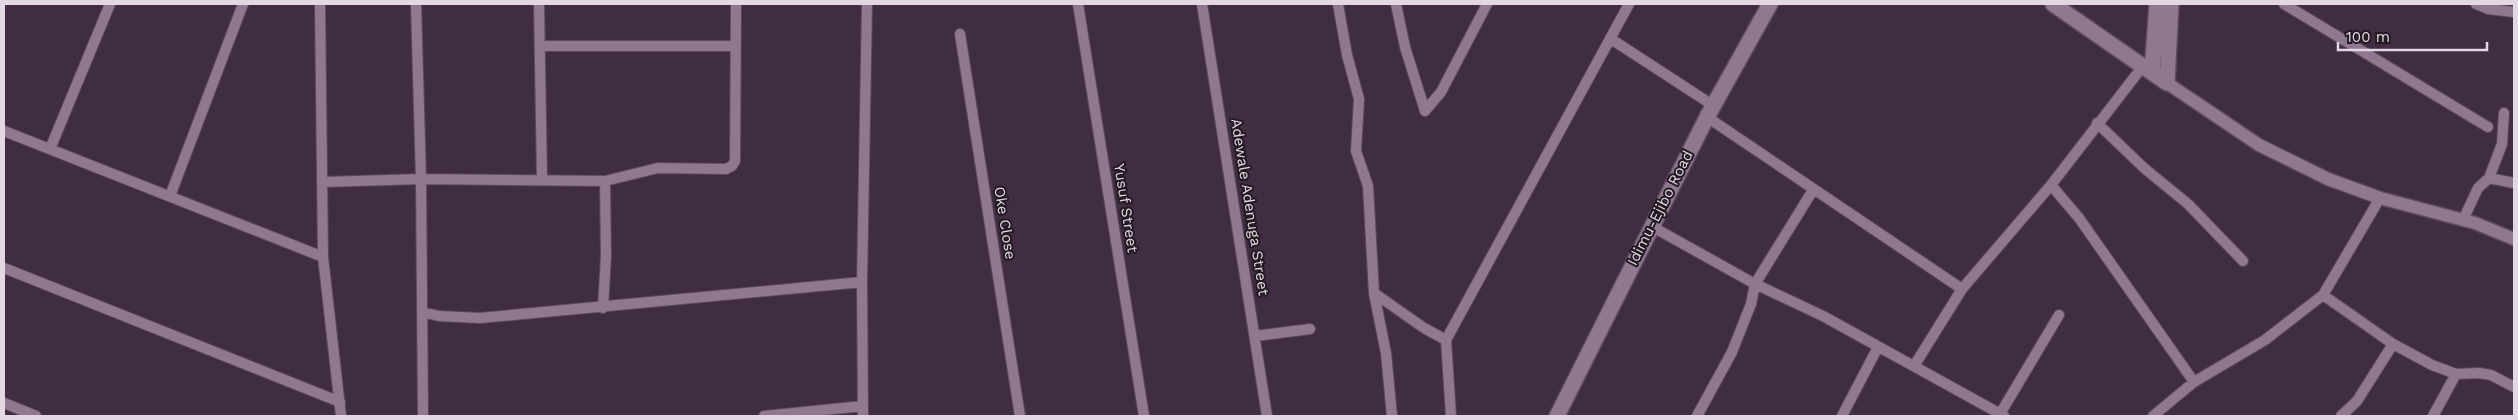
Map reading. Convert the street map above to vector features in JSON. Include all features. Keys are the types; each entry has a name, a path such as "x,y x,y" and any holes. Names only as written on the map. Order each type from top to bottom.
{"main road":[{"name":"Idimu-Ejibo Road","path":"1557,416 1710,111 1770,4"},
{"path":"2053,4 2167,83"},
{"path":"2148,69 2157,4"},
{"path":"2167,83 2171,4"}],"street":[{"path":"50,148 110,4"},
{"path":"170,196 243,4"},
{"path":"320,4 323,257 341,416"},
{"path":"416,4 421,179 423,416"},
{"path":"539,4 542,179"},
{"path":"323,182 421,179 605,181 658,168 726,169 732,166 735,161 736,4"},
{"path":"764,416 863,411 862,282 867,4"},
{"name":"Yusuf Street","path":"1078,4 1144,416"},
{"name":"Adewale Adenuga Street","path":"1202,4 1267,416"},
{"path":"1338,4 1347,55 1359,99 1356,152 1368,186 1374,293 1386,353 1392,416"},
{"path":"1396,4 1405,47 1425,111 1441,92 1486,4"},
{"path":"1451,416 1446,340 1629,4"},
{"path":"2284,4 2488,127"},
{"path":"2476,4 2488,9 2514,12"},
{"name":"Oke Close","path":"960,34 1020,416"},
{"path":"1610,39 1710,111 1814,190 1962,289"},
{"path":"541,46 735,46"},
{"path":"1914,366 1962,289 2051,184 2097,123 2148,69"},
{"path":"2167,83 2259,145 2328,179 2380,198 2463,220 2514,239"},
{"path":"2463,220 2478,188 2488,178 2502,144 2504,112"},
{"path":"2097,123 2144,168 2188,204 2243,261"},
{"path":"4,131 323,257"},
{"path":"2488,178 2514,183"},
{"path":"603,308 606,256 605,181"},
{"path":"2051,184 2079,218 2194,382"},
{"path":"1697,416 1732,352 1751,304 1756,284 1814,190"},
{"path":"2153,416 2194,382 2266,340 2323,295 2380,198"},
{"path":"1651,226 1756,284 1823,316 1914,366 1995,414 2059,315"},
{"path":"4,268 340,402"},
{"path":"422,312 439,316 480,318 603,308 862,282"},
{"path":"1374,293 1446,340"},
{"path":"2323,295 2393,344 2432,365 2456,374 2479,373 2491,375 2514,386"},
{"path":"1255,336 1310,329"},
{"path":"2341,416 2357,401 2393,344"},
{"path":"1842,416 1878,347"},
{"path":"2433,416 2456,374"},
{"path":"4,403 36,416"}]}
